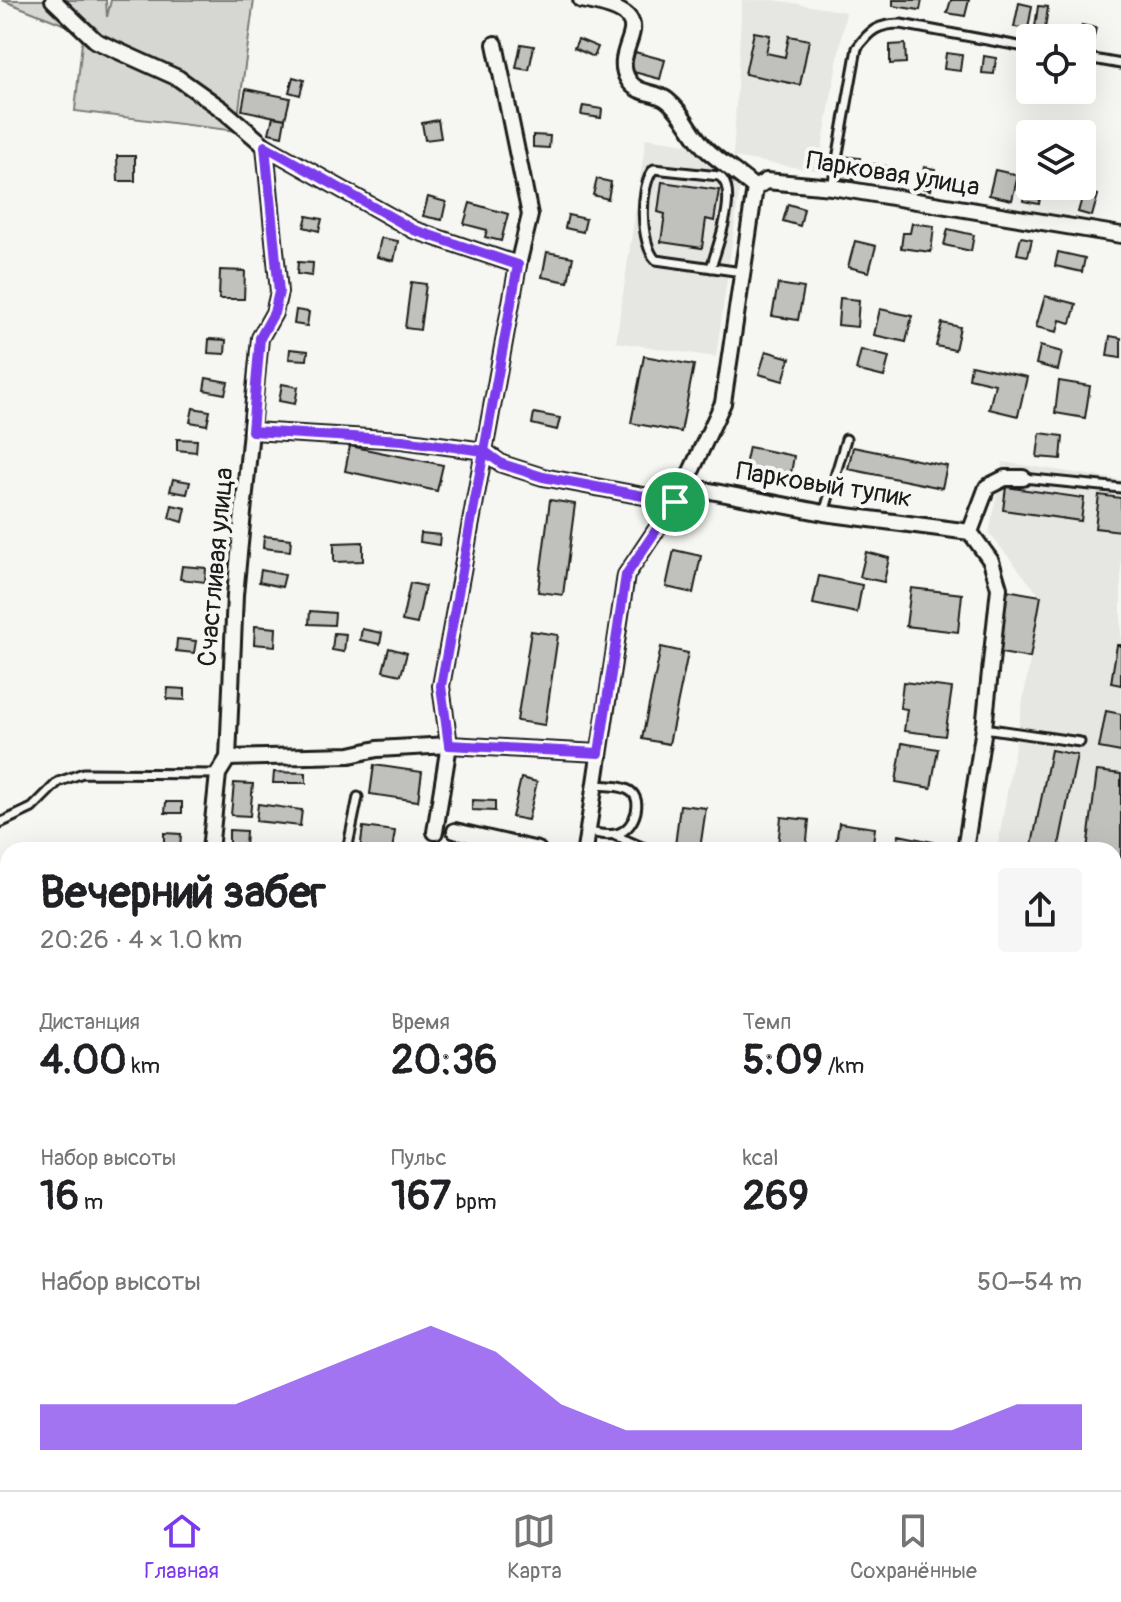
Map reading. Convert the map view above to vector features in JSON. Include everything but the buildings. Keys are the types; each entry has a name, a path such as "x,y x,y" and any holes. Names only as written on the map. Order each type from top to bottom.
{"street":[{"path":"53,0 96,41 178,78 223,110 265,146 414,230 518,265"},
{"path":"581,0 616,6 626,13 632,27 625,67 627,79 636,89 664,98 680,112 706,149 755,188 723,403 677,498 626,575 586,842"},
{"path":"435,832 449,745 441,686 518,265 530,215 495,44"},
{"name":"Счастливая улица","path":"211,842 218,774 228,758 235,595 260,338 274,313 279,292 265,146"},
{"name":"Парковая улица","path":"755,188 766,181 832,187 1121,235"},
{"name":"Парковый тупик","path":"252,431 402,440 484,451 502,464 543,477 677,498 705,490 824,513 970,532"},
{"path":"966,842 984,728 999,588 991,561 970,532 987,487 1005,478 1023,478"},
{"path":"228,758 350,755 377,749 449,745 599,753"},
{"path":"455,831 503,842"}],"lane":[{"path":"832,187 857,48 870,30 884,24 901,24 1016,45"},
{"path":"1096,60 1121,64"},
{"path":"711,268 724,225 729,190 726,182 719,176 654,169 648,177 644,207 648,250 656,260 711,268 742,272"},
{"path":"824,513 846,439"},
{"path":"1023,478 1121,488"},
{"path":"984,728 1080,742"},
{"path":"0,823 32,808 58,782 83,773 218,774"},
{"path":"594,785 625,789 636,799 631,826 614,835"},
{"path":"349,842 358,797"},
{"path":"588,832 614,835 630,842"}],"shaded area":[{"path":"2,0 106,0 107,17 111,0 254,0 236,131 75,111 83,32"},
{"path":"742,0 775,0 846,12 818,171 733,157"},
{"path":"646,138 700,146 741,179 716,357 616,342"},
{"path":"1003,462 1121,480 1121,842 998,842 1041,597 989,533"}],"route":[{"path":"675,502 543,477 502,464 484,451 402,440 252,431 260,338 274,313 279,292 265,146 414,230 518,265 484,451 462,569 441,686 449,725 449,745 599,753 626,575 675,502"}]}
